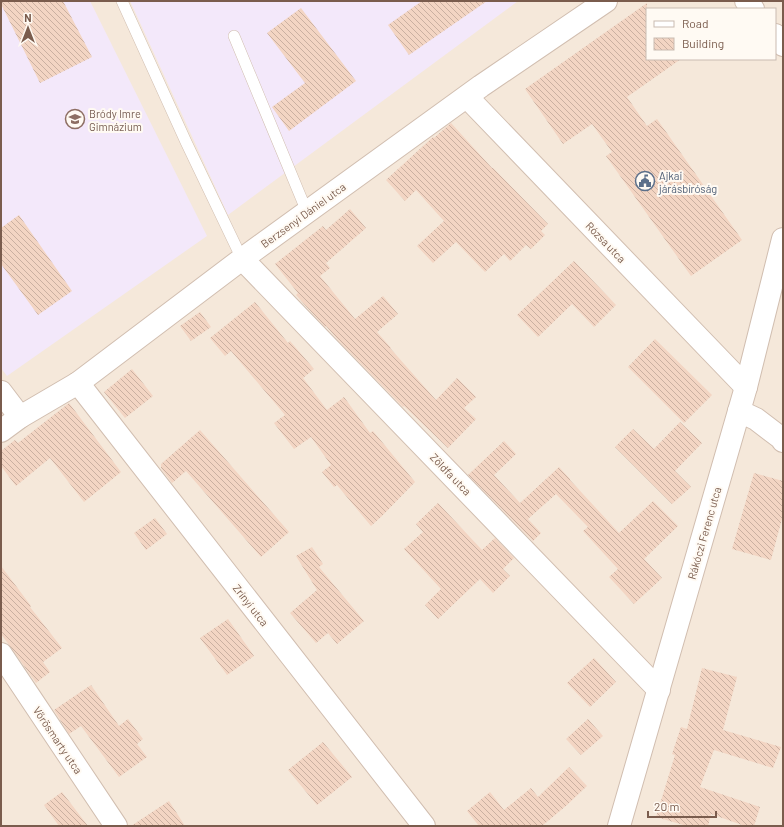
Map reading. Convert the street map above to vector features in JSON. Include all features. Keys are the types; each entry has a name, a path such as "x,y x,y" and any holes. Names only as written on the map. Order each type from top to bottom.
{"street":[{"name":"Berzsenyi Dániel utca","path":"1,431 20,417 78,383 242,259 466,97 606,1"},
{"path":"776,36 783,45"},
{"name":"Rózsa utca","path":"466,97 746,387"},
{"name":"Rákóczi Ferenc utca","path":"619,826 746,387 783,239"},
{"name":"Zöldfa utca","path":"242,259 659,690"},
{"name":"Zrínyi utca","path":"78,383 424,826"},
{"path":"1,392 20,417"},
{"path":"739,411 756,419 783,440"},
{"name":"Vörösmarty utca","path":"1,654 116,826"}],"lane":[{"path":"122,1 186,142 242,259"},
{"path":"234,36 307,212"}],"shaded area":[{"path":"1,1 783,1 783,826 1,826"},
{"name":"Bródy Imre Gimnázium","path":"1,1 90,1 207,236 7,376 1,368"},
{"path":"130,1 518,1 228,215"}],"building":[{"path":"1,1 63,1 92,57 40,83 1,4"},
{"path":"422,1 487,1 409,55 388,25"},
{"path":"647,3 646,60 680,60 627,97 647,126 657,119 742,240 691,276 606,156 612,152 592,124 563,144 525,89"},
{"path":"301,8 356,81 289,131 272,107 305,83 267,33"},
{"path":"451,123 492,168 548,224 541,231 545,235 531,249 526,245 510,261 504,254 485,272 456,242 433,263 417,246 444,221 416,190 405,201 386,180 433,137 434,138"},
{"path":"350,209 366,228 326,263 330,268 320,276 355,319 383,296 398,314 377,332 436,400 457,378 476,397 464,408 476,419 448,448 404,406 403,407 326,326 325,327 296,295 298,293 275,264 323,226 326,230"},
{"path":"19,215 72,291 38,315 1,264 1,228"},
{"path":"574,261 616,305 594,327 572,304 538,337 517,315"},
{"path":"255,302 288,343 290,341 314,369 303,378 327,410 344,397 370,433 373,431 415,482 371,526 337,485 334,487 322,472 331,465 311,437 294,449 274,423 285,415 231,351 225,356 210,338"},
{"path":"200,312 211,327 191,341 180,326"},
{"path":"655,339 712,395 684,423 628,367"},
{"path":"132,369 153,396 125,418 104,392"},
{"path":"69,403 121,472 84,502 50,458 16,486 1,466 1,451 15,440 18,443"},
{"path":"680,422 702,443 675,471 691,487 672,504 615,447 633,429 654,449"},
{"path":"200,430 289,532 261,557 186,471 172,483 161,468 161,464"},
{"path":"504,441 516,454 494,475 520,503 559,467 619,533 653,501 678,526 644,559 662,578 634,604 609,577 618,569 583,531 588,527 556,494 528,519 541,533 533,541 468,475"},
{"path":"754,473 783,481 783,515 771,560 732,549"},
{"path":"438,503 482,550 495,538 514,558 503,569 510,576 493,593 480,579 438,619 425,605 441,589 404,549 423,532 416,524"},
{"path":"155,518 167,534 146,550 134,533"},
{"path":"312,547 323,564 319,567 364,621 337,644 328,633 316,643 290,613 317,590 296,556"},
{"path":"1,566 31,606 30,607 62,648 43,662 50,672 36,683 1,634"},
{"path":"228,619 254,656 227,675 200,638"},
{"path":"594,658 616,682 590,707 567,683"},
{"path":"702,668 737,677 723,730 781,747 773,768 714,750 700,787 760,807 754,826 745,826 711,814 708,826 687,826 656,817 675,755 672,754 681,727 687,729"},
{"path":"91,685 119,726 128,719 143,739 137,744 147,757 119,777 81,726 69,734 54,710"},
{"path":"588,719 603,736 581,755 566,739"},
{"path":"323,742 352,777 317,805 288,770"},
{"path":"569,767 587,786 542,826 479,826 467,811 490,792 504,810 531,788 538,797"},
{"path":"62,792 88,826 59,826 44,805"},
{"path":"169,801 185,826 131,826"}],"place":[{"name":"Bródy Imre Gimnázium","path":"75,119"},
{"name":"Ajkai járásbíróság","path":"645,181"}]}
